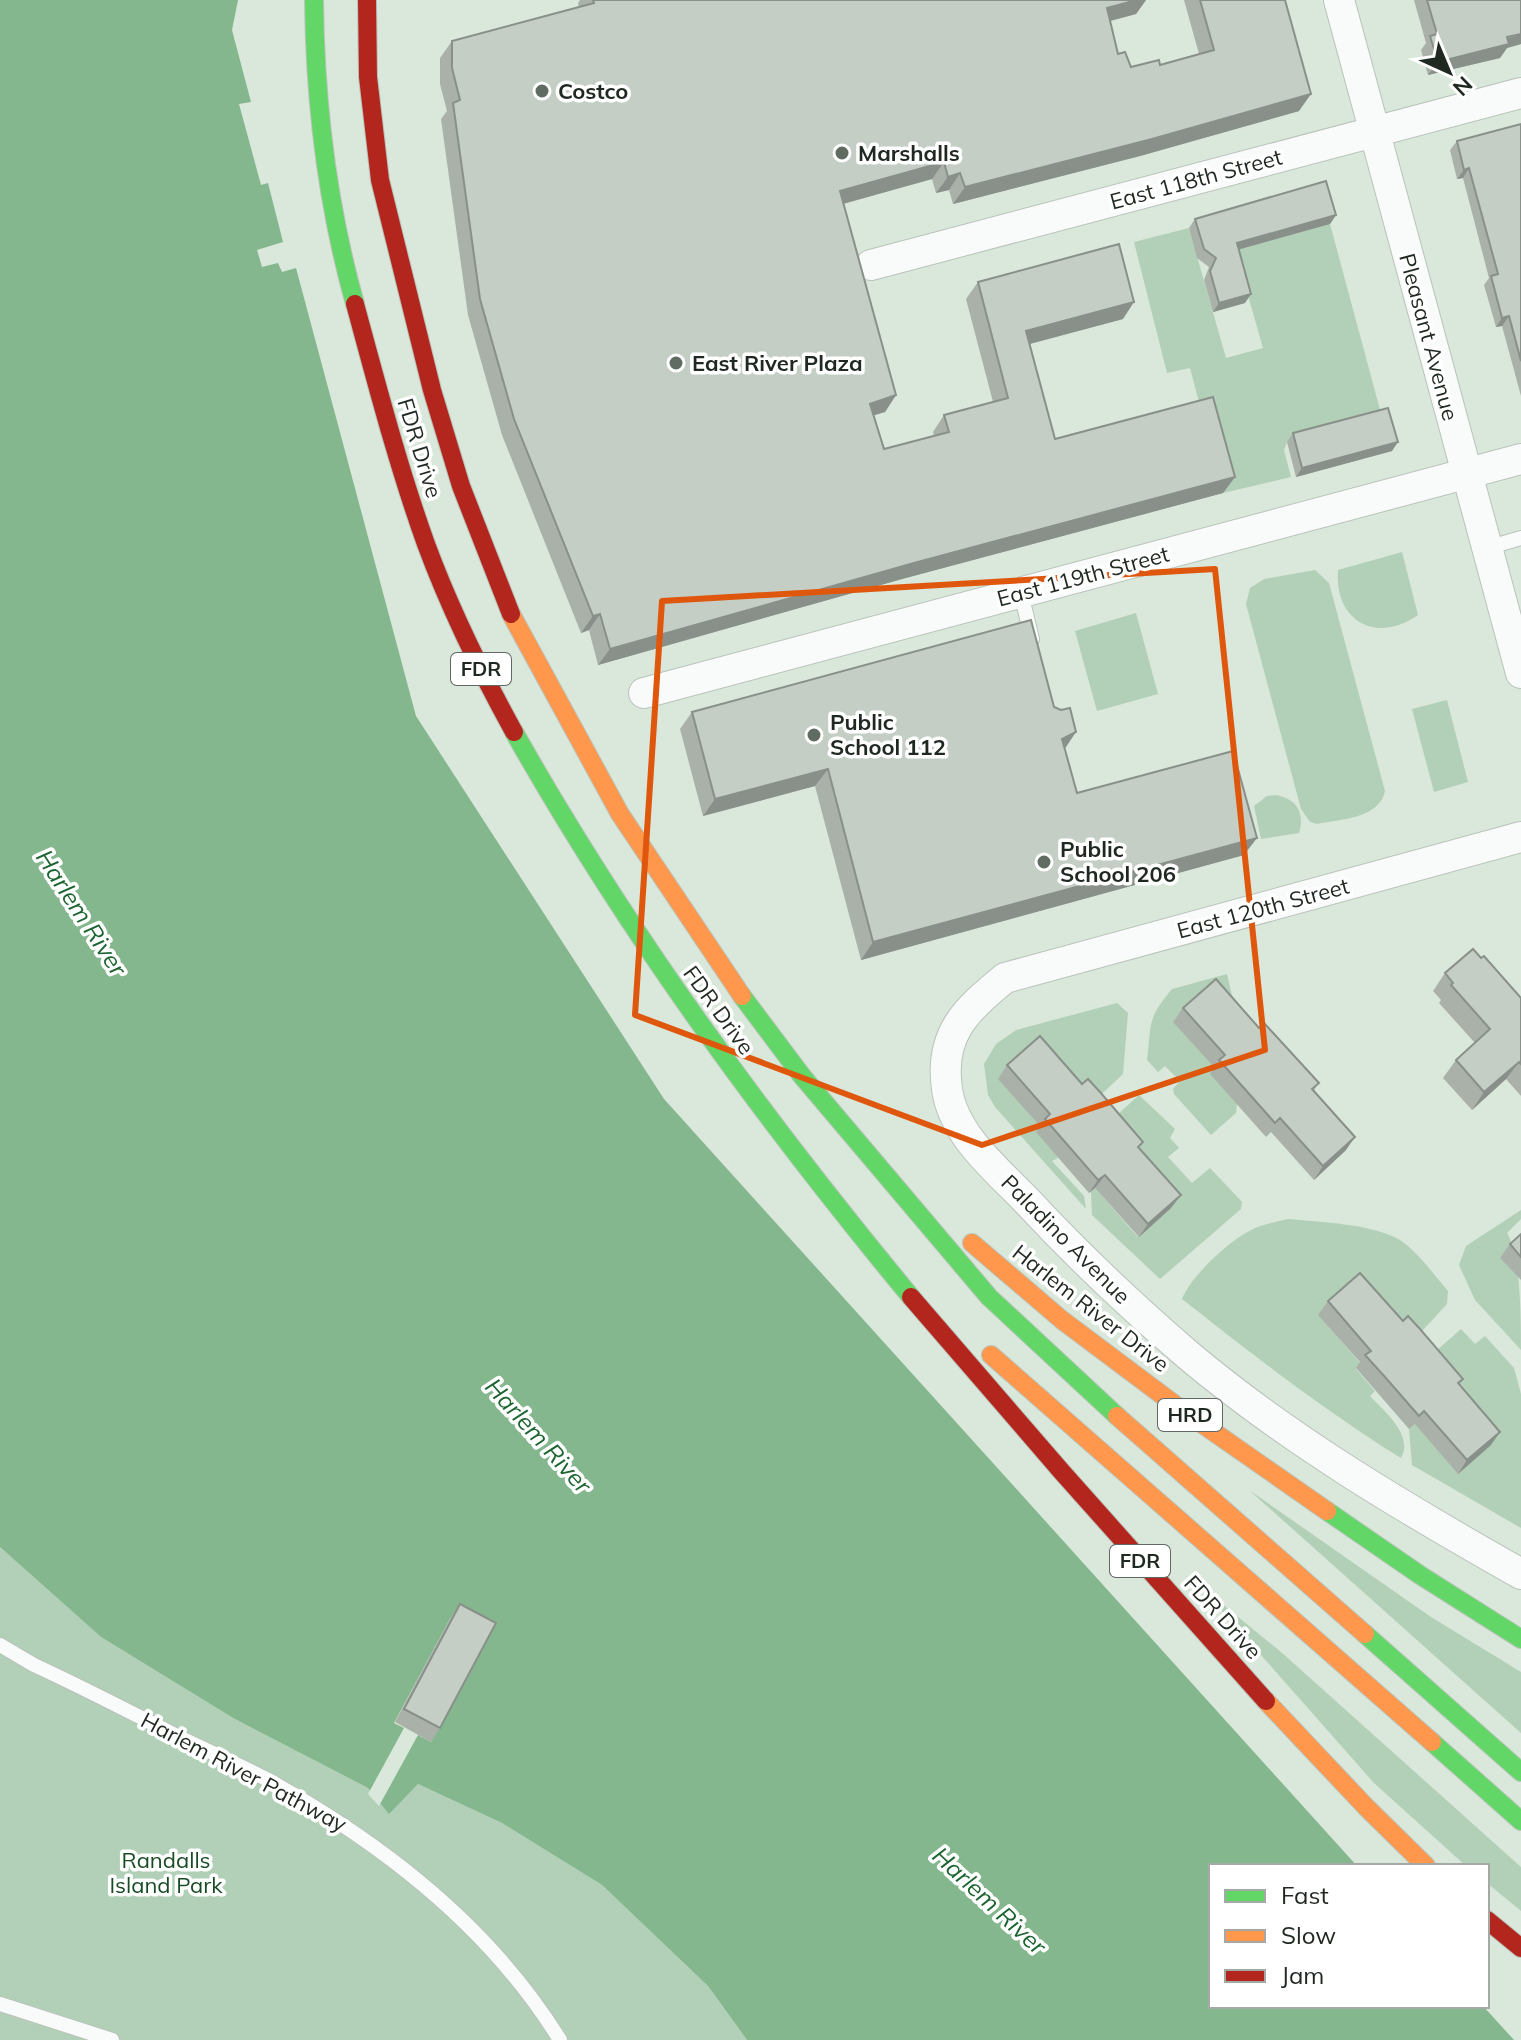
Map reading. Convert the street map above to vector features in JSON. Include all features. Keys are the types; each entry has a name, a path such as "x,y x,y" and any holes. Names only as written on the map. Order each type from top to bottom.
{"highway":[{"name":"FDR Drive","path":"314,0 316,84 329,193 340,245 412,506 451,606 504,714 551,797 664,975 725,1060 938,1331 1184,1611 1362,1805 1424,1864"},
{"name":"FDR Drive","path":"367,0 372,129 382,193 432,390 461,486 496,581 520,634 620,814 679,905 802,1076 879,1164"},
{"path":"372,129 386,43"},
{"path":"879,1164 989,1297 1088,1390 1521,1772"},
{"name":"Harlem River Drive","path":"879,1164 1062,1320 1166,1398 1408,1567 1521,1639"},
{"path":"867,1244 1521,1821"},
{"path":"1489,1922 1521,1948"}],"street":[{"name":"Pleasant Avenue","path":"1339,0 1521,673"},
{"name":"East 118th Street","path":"871,265 1521,93"},
{"name":"East 119th Street","path":"644,693 1521,459"},
{"name":"East 120th Street","path":"1005,978 1521,837"},
{"name":"Paladino Avenue","path":"1005,978 962,1018 950,1039 946,1057 950,1106 958,1122 989,1162 1083,1260 1190,1356 1328,1458 1521,1574"}],"lane":[{"path":"1487,548 1521,538"},
{"path":"1021,593 1036,658"},
{"name":"Harlem River Pathway","path":"0,1645 34,1665 267,1779 388,1856 422,1883 494,1955 525,1990 560,2040"},
{"path":"0,2004 112,2040"}],"highlighted area":[{"path":"1215,569 1265,1050 982,1145 635,1015 662,601"}],"green space":[{"path":"1330,224 1382,417 1287,442 1284,450 1291,477 1223,493 1190,368 1167,373 1134,242 1189,228 1226,358 1263,348 1235,250"},
{"path":"1402,552 1418,615 1388,628 1361,623 1343,603 1338,570"},
{"path":"1315,570 1329,583 1385,791 1375,807 1367,812 1317,824 1310,822 1301,809 1246,604 1250,588 1264,579"},
{"path":"1136,613 1158,694 1097,711 1075,631"},
{"path":"1447,700 1468,782 1434,792 1412,709"},
{"path":"1276,795 1298,808 1301,819 1299,833 1261,839 1254,806 1267,796"},
{"path":"1227,974 1238,1022 1216,1069 1237,1104 1236,1113 1211,1135 1174,1094 1173,1089 1180,1081 1165,1066 1158,1072 1147,1060 1150,1029 1154,1015 1172,989"},
{"path":"1117,1003 1128,1013 1123,1074 1090,1105 1041,1128 1058,1158 1052,1161 1084,1196 1086,1209 995,1107 988,1095 984,1064 996,1044 1016,1030"},
{"path":"1139,1095 1175,1129 1170,1138 1179,1148 1168,1157 1192,1183 1210,1168 1242,1202 1241,1209 1160,1279 1092,1215 1091,1191 1095,1188 1138,1237 1107,1124"},
{"path":"1521,1210 1521,1219 1507,1233 1518,1272 1521,1350 1475,1300 1459,1265 1466,1246"},
{"path":"1288,1219 1346,1225 1389,1235 1414,1251 1448,1291 1447,1304 1411,1343 1319,1315 1361,1364 1356,1369 1375,1391 1370,1396 1401,1432 1404,1449 1401,1458 1317,1401 1182,1299 1202,1270 1232,1242 1255,1228"},
{"path":"1461,1329 1475,1344 1485,1336 1514,1368 1521,1394 1521,1528 1412,1465 1409,1429 1415,1424 1426,1360"},
{"path":"1249,1490 1431,1617 1521,1672 1521,1733"},
{"name":"Randalls Island Park","path":"0,1547 101,1637 233,1718 368,1788 389,1813 418,1784 502,1823 602,1885 708,1986 747,2040 0,2040"},
{"path":"1199,1585 1281,1652 1521,1867 1521,1911 1489,1885 1489,1864 1464,1864 1374,1783"}],"water":[{"name":"Harlem River","path":"0,0 238,0 232,30 251,102 239,104 261,185 268,183 283,242 257,250 262,267 278,263 282,272 296,268 416,716 664,1099 1355,1864 1209,1864 1209,2008 1485,2008 1514,2040 747,2040 708,1986 602,1885 502,1823 418,1784 389,1814 368,1788 233,1718 101,1637 0,1547"}],"pier":[{"path":"451,1617 487,1636 431,1742 418,1735 379,1806 368,1794 404,1728 394,1723"}],"building":[{"name":"East River Plaza","path":"593,0 1137,0 1107,8 1118,54 1125,52 1131,67 1159,60 1160,65 1214,50 1200,0 1285,0 1311,94 965,187 960,173 948,177 944,162 840,191 896,395 870,404 884,449 949,432 944,415 1008,398 978,282 1119,244 1134,302 1026,331 1055,439 1213,397 1235,477 610,649 600,614 593,616 514,419 480,299 453,103 460,100 452,68 452,41 594,3"},
{"path":"1427,0 1521,0 1521,34 1507,37 1509,44 1438,62 1430,36 1437,34"},
{"path":"1521,124 1521,361 1509,316 1502,318 1491,276 1498,274 1469,168 1464,170 1457,141"},
{"path":"1326,181 1336,215 1237,243 1251,294 1219,303 1210,271 1216,258 1204,249 1195,219"},
{"path":"1388,408 1398,442 1302,468 1293,433"},
{"path":"1031,620 1054,707 1061,710 1070,708 1076,732 1062,739 1077,793 1233,751 1257,838 873,942 828,769 715,799 692,712"},
{"path":"1473,949 1481,958 1484,956 1521,998 1521,1064 1519,1062 1484,1092 1456,1060 1490,1029 1451,985 1453,983 1445,973"},
{"path":"1216,979 1259,1028 1264,1023 1319,1083 1312,1089 1355,1137 1323,1166 1280,1118 1275,1123 1219,1060 1225,1055 1183,1008"},
{"path":"1040,1036 1082,1084 1088,1079 1100,1092 1143,1142 1138,1147 1181,1195 1148,1224 1105,1175 1098,1180 1045,1119 1050,1114 1007,1065"},
{"path":"1521,1234 1521,1257 1510,1244"},
{"path":"1360,1273 1403,1321 1408,1316 1420,1329 1463,1379 1458,1383 1500,1432 1467,1460 1424,1411 1419,1416 1365,1355 1371,1351 1328,1301"},
{"path":"460,1604 496,1623 440,1728 404,1709"}],"traffic: fast":[{"path":"314,0 324,154 337,229 355,304"},
{"path":"514,732 603,880 700,1024 803,1162 911,1297"},
{"path":"742,996 802,1076 989,1297 1117,1416"},
{"path":"1327,1511 1521,1639"},
{"path":"1365,1634 1521,1772"},
{"path":"1432,1742 1521,1821"}],"traffic: slow":[{"path":"511,614 620,814 742,996"},
{"path":"972,1243 1062,1320 1178,1407 1327,1511"},
{"path":"991,1355 1432,1742"},
{"path":"1117,1416 1365,1634"},
{"path":"1266,1701 1424,1864"}],"traffic: jam":[{"path":"367,0 368,77 380,180 432,390 461,486 511,614"},
{"path":"355,304 397,455 426,544 467,640 514,732"},
{"path":"911,1297 1266,1701"},
{"path":"1489,1922 1521,1948"}],"place":[{"name":"Costco","path":"542,91"},
{"name":"Marshalls","path":"842,153"},
{"name":"East River Plaza","path":"676,363"},
{"name":"Public School 112","path":"814,735"},
{"name":"Public School 206","path":"1044,862"}]}
